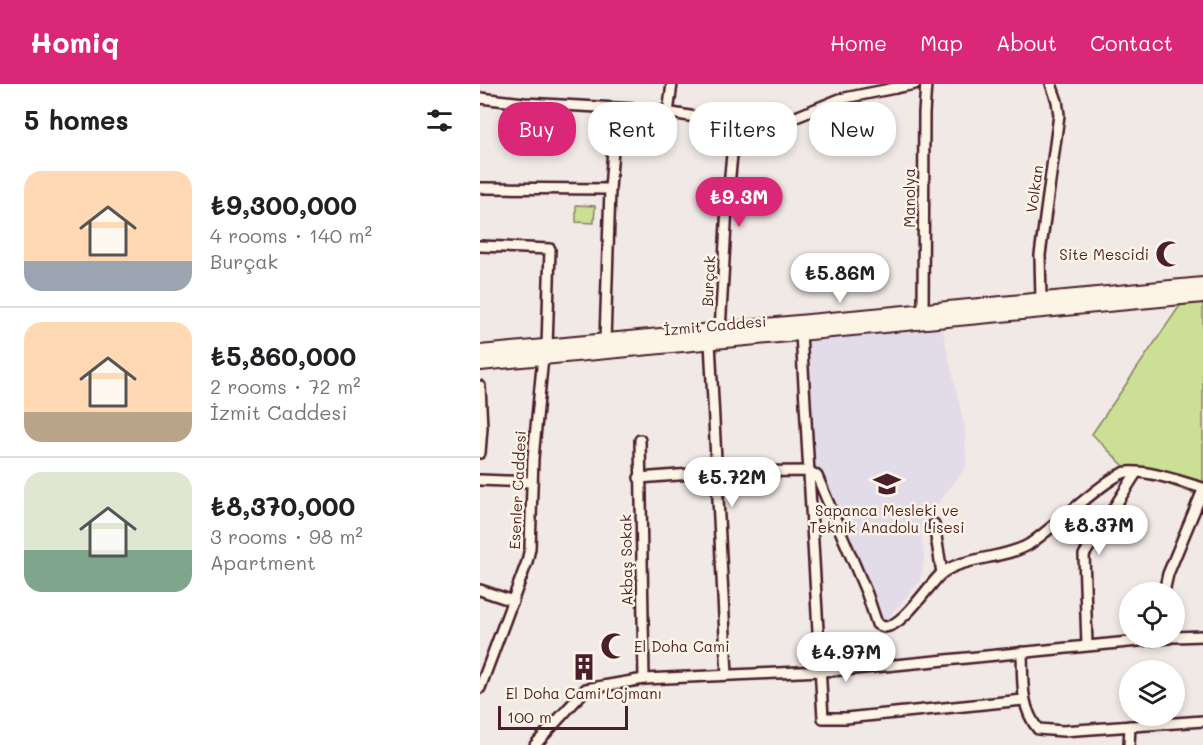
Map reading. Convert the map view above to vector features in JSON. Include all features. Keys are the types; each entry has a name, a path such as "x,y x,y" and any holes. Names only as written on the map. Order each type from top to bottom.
{"main road":[{"name":"İzmit Caddesi","path":"480,363 606,341 1203,285"},
{"name":"İzmit Caddesi","path":"480,353 545,352 710,342 1203,295"}],"street":[{"path":"670,102 672,84"},
{"path":"797,116 840,99 915,84"},
{"name":"Manolya","path":"923,312 926,84"},
{"name":"Volkan","path":"1041,300 1040,255 1059,115 1057,100 1051,84"},
{"path":"480,98 588,108"},
{"path":"606,341 613,156"},
{"name":"Burçak","path":"720,331 732,156"},
{"path":"480,188 610,189"},
{"name":"Esenler Caddesi","path":"480,246 550,249 545,352 532,482 528,562 480,688"},
{"path":"801,333 823,718 846,718 1023,700"},
{"path":"710,342 727,675"},
{"path":"480,386 482,428 480,453"},
{"name":"Akbaş Sokak","path":"640,440 644,679"},
{"path":"639,478 717,472 809,471 817,476 867,594 877,624 885,627 895,624 942,573 952,567 1008,553 1027,545 1057,524 1103,485 1125,471 1136,473 1203,489 1166,582"},
{"path":"1087,645 1084,555 1136,473"},
{"path":"480,480 532,482"},
{"path":"934,524 942,573"},
{"path":"480,590 513,601"},
{"path":"1185,637 1203,636"},
{"path":"535,745 586,689 644,679 820,671 1119,642"},
{"path":"1022,652 1023,700 1031,721 1038,729 1063,731 1130,726 1129,745"},
{"path":"1185,722 1203,721"}],"shaded area":[{"name":"Sapanca Mesleki ve Teknik Anadolu Lisesi","path":"942,328 965,429 966,467 932,511 921,531 924,559 920,581 882,625 815,474 806,338"}],"green space":[{"path":"576,205 595,206 594,223 576,222"},
{"path":"1203,302 1203,497 1128,470 1092,434 1181,304"}],"place":[{"name":"Site Mescidi","path":"1169,254"},
{"name":"Sapanca Mesleki ve Teknik Anadolu Lisesi","path":"887,484"},
{"name":"El Doha Cami","path":"614,646"},
{"name":"El Doha Cami Lojmanı","path":"584,667"}]}
